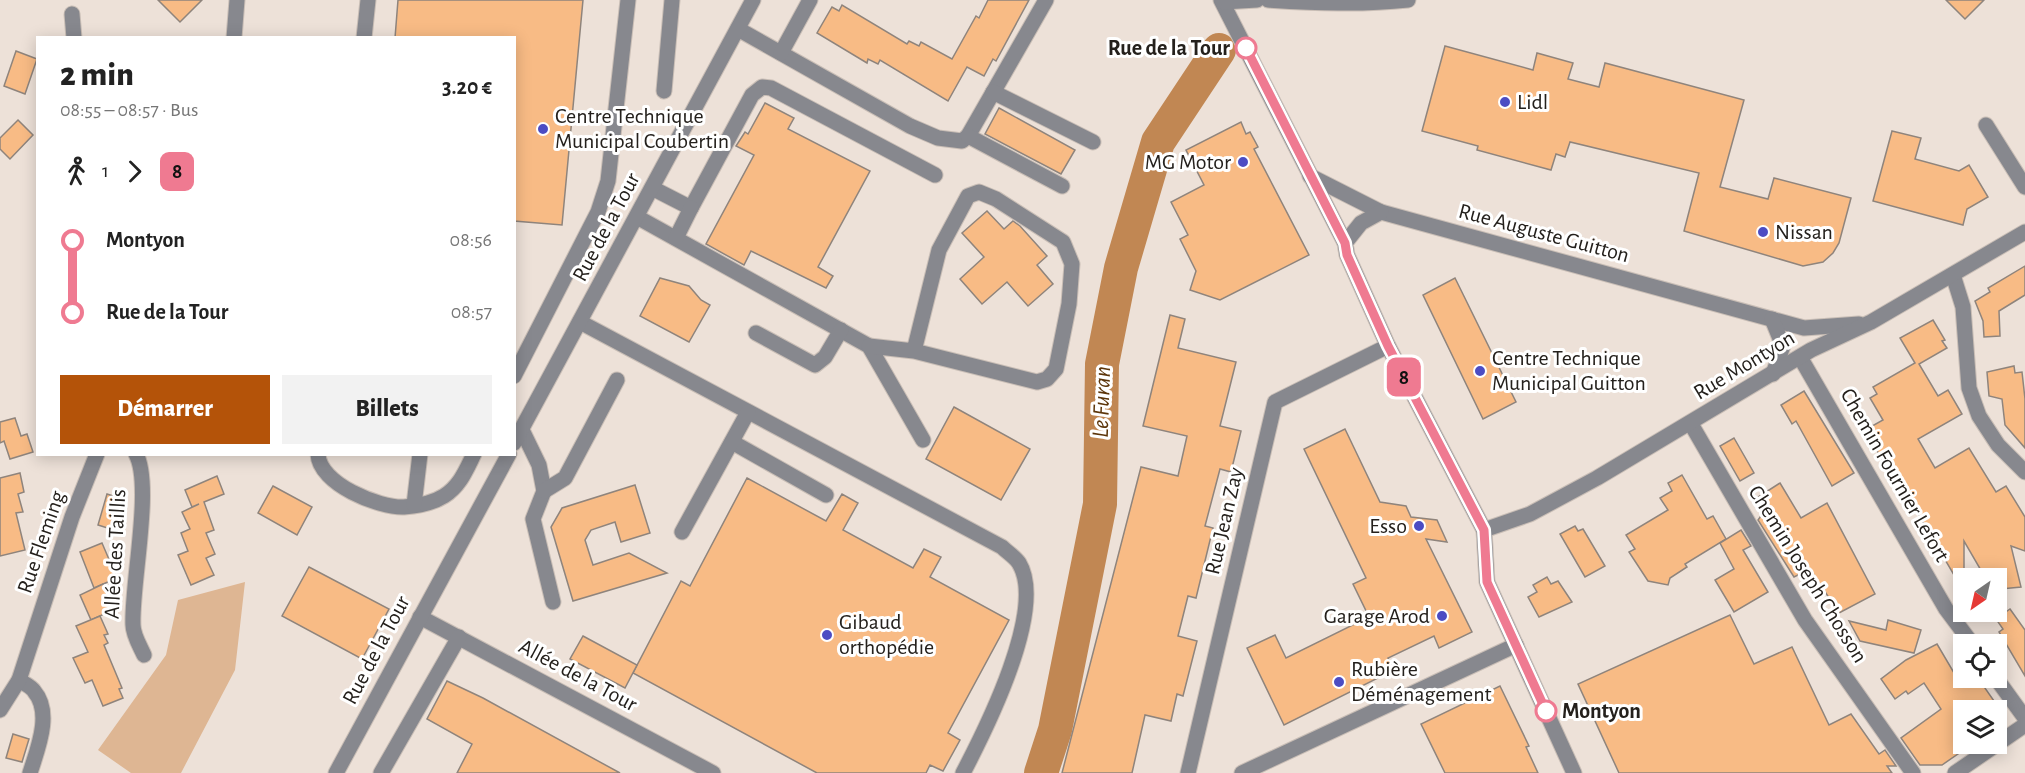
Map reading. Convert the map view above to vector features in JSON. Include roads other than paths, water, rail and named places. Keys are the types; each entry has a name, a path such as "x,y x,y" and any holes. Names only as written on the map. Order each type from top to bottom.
{"street":[{"path":"234,36 237,0"},
{"path":"364,36 368,0"},
{"path":"516,372 598,212 608,181 628,0"},
{"path":"664,91 672,0"},
{"name":"Rue de la Tour","path":"516,440 753,0"},
{"path":"781,53 810,0"},
{"path":"738,29 910,126 938,138 962,141 968,136 1046,0"},
{"path":"1257,0 1222,1 1345,243 1347,255 1388,346 1484,530 1487,582 1574,773"},
{"path":"1268,0 1326,4 1369,4 1408,0"},
{"path":"72,14 74,36"},
{"path":"676,238 752,94 762,87 771,88 935,175"},
{"path":"993,92 1094,142"},
{"path":"1986,125 2025,188"},
{"path":"968,136 1062,186"},
{"name":"Rue Auguste Guitton","path":"1310,176 1381,212 1804,328 1871,322"},
{"path":"652,188 691,208"},
{"path":"637,217 869,346 914,351 1037,382 1047,379 1056,369 1069,304 1072,264 1063,242 996,199 979,192 968,196 939,250 914,351"},
{"path":"1345,243 1361,223 1381,212"},
{"name":"Rue Montyon","path":"1484,530 1530,514 1691,424 1800,357 1871,322 2025,232"},
{"path":"1953,275 1963,307 1969,388 1979,416 1998,444 2025,472"},
{"path":"1772,319 1783,346 1773,374"},
{"path":"580,322 1002,547 1019,563 1026,583 1022,637 989,724 963,773"},
{"path":"756,333 815,365 825,357 841,330"},
{"path":"869,346 923,440"},
{"name":"Rue Jean Zay","path":"1188,773 1275,402 1388,346"},
{"name":"Chemin Fournier Lefort","path":"1800,357 1946,609 1965,634"},
{"path":"544,491 566,478 617,380"},
{"path":"682,532 748,412"},
{"name":"Chemin Joseph Chosson","path":"1691,424 1804,620 1913,773"},
{"path":"522,429 539,465 544,491 533,519 554,602"},
{"path":"732,442 826,495"},
{"name":"Rue Fleming","path":"0,710 19,680 72,517 96,456"},
{"name":"Allée des Taillis","path":"136,456 141,479 141,511 133,627 144,655"},
{"path":"318,456 318,461 328,477 346,489 376,502 402,507 445,496 461,480 473,456"},
{"path":"414,505 420,456"},
{"name":"Rue de la Tour","path":"336,773 507,456"},
{"name":"Allée de la Tour","path":"420,616 713,773"},
{"path":"381,773 459,637"},
{"path":"1242,773 1516,645"},
{"path":"19,680 34,690 42,706 42,736 30,773"},
{"path":"2003,688 2025,718"},
{"path":"1955,773 2025,725"}],"waterway":[{"name":"Le Furan","path":"1041,773 1055,730 1100,504 1102,364 1121,268 1158,142 1219,50"}],"place":[{"name":"Rue de la Tour","path":"1246,48"},
{"name":"Lidl","path":"1505,102"},
{"name":"Centre Technique Municipal Coubertin","path":"543,129"},
{"name":"MG Motor","path":"1243,162"},
{"name":"Nissan","path":"1763,232"},
{"name":"Centre Technique Municipal Guitton","path":"1480,371"},
{"name":"Esso","path":"1419,526"},
{"name":"Garage Arod","path":"1442,616"},
{"name":"Gibaud orthopédie","path":"827,635"},
{"name":"Rubière Déménagement","path":"1339,682"},
{"name":"Montyon","path":"1546,711"}]}
